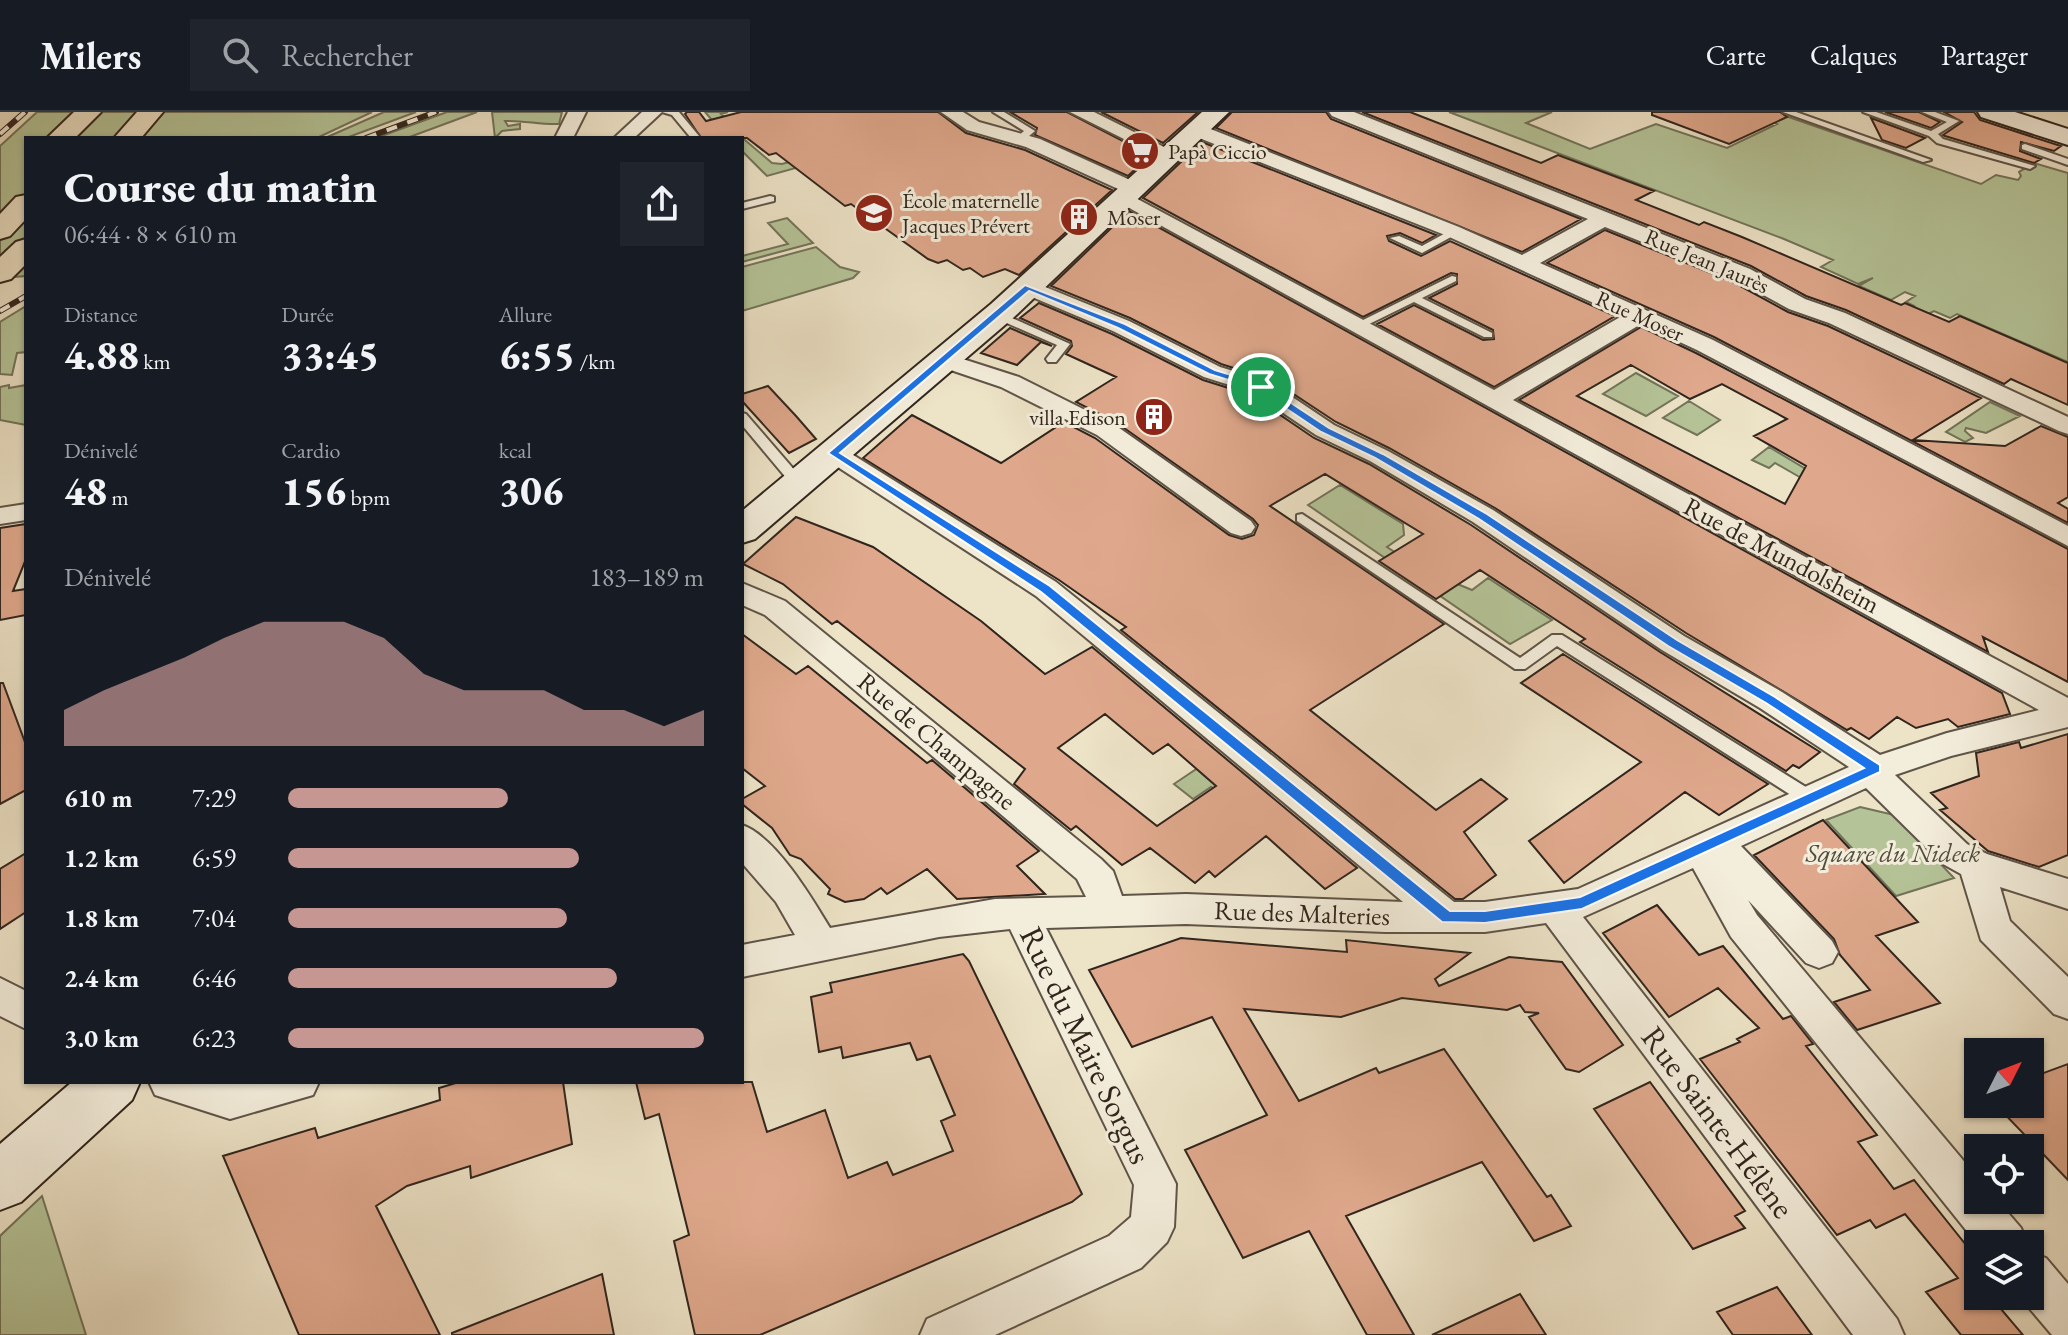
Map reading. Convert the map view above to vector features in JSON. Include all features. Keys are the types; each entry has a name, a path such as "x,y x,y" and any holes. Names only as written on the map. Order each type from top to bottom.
{"highway":[{"path":"62,136 89,112"},
{"path":"91,136 114,112"},
{"path":"129,136 151,112"}],"main road":[{"path":"1990,112 2068,137"},
{"path":"744,529 997,315 1171,155 1200,121"},
{"path":"0,1182 110,1084"}],"street":[{"path":"565,136 577,112"},
{"path":"625,136 653,112"},
{"name":"Rue de Mundolsheim","path":"950,112 973,126 1068,157 1357,326 2068,713"},
{"path":"1079,112 1171,155"},
{"name":"Rue Jean Jaurès","path":"1338,112 1763,284 1797,304 1837,318 2068,426"},
{"name":"Rue Moser","path":"1200,121 1705,345 2068,537"},
{"path":"1523,263 1604,219"},
{"path":"1028,287 1121,326 1212,372 1261,387 1325,430 1379,456 1483,516 1673,643 1771,700 1873,770 1955,854 1976,865 2068,894"},
{"path":"1495,400 1639,316"},
{"path":"944,360 1010,382 1106,430 1241,527"},
{"path":"833,453 1046,589 1447,917"},
{"path":"0,516 24,512"},
{"name":"Rue de Champagne","path":"744,594 775,608 1089,869 1100,881 1108,910"},
{"name":"Rue des Malteries","path":"744,961 995,914 1108,910 1485,917 1582,903 1873,770 1947,745 2068,713"},
{"path":"744,841 789,892 821,946"},
{"path":"1708,846 1819,952"},
{"path":"1708,846 1744,926 1994,1230"},
{"path":"1976,865 1994,929 2068,1002"},
{"name":"Rue Sainte-Hélène","path":"1555,908 1881,1335"},
{"name":"Rue du Maire Sorgus","path":"943,1335 1125,1252 1152,1227 1155,1184 1021,914"},
{"path":"0,995 24,1011"},
{"path":"176,1084 230,1100 291,1084"},
{"path":"2044,1291 2068,1319"}],"lane":[{"path":"666,112 675,113 694,136"},
{"path":"997,112 1030,131 1020,139"},
{"path":"1787,112 1926,160"},
{"path":"1867,112 1932,134 1940,141 2030,166"},
{"path":"1926,112 1954,121 1932,134"},
{"path":"2025,147 2068,162"},
{"path":"744,206 770,199"},
{"path":"1395,238 1422,250 1455,232"},
{"path":"1357,326 1452,279"},
{"path":"1414,298 1488,335"},
{"path":"997,315 1064,344 1052,359"},
{"path":"744,419 798,483"},
{"path":"1302,518 1520,665 1557,639 1811,799"}],"green space":[{"path":"37,112 372,112 321,136 24,136 24,276 0,278 0,146"},
{"path":"384,112 416,112 351,136 330,136"},
{"path":"447,112 477,112 412,136 381,136"},
{"path":"492,112 562,112 559,124 505,121 508,126 520,124 520,129 502,131 495,136"},
{"path":"705,112 728,112 721,114 736,127 732,129 740,136 723,133"},
{"path":"1449,112 1552,112 1526,123 1590,149 1656,124 1727,148 1777,124 1768,120 1780,114 1981,184 1996,175 2018,180 2021,176 2019,172 2034,163 2068,173 2068,362 1957,314 1950,318 1934,311 1926,315 1910,309 1914,306 1906,302 1915,296 1905,292 1891,300 1859,286 1873,278 1858,284 1821,267 1833,260 1784,239"},
{"path":"744,139 772,163 782,164 817,154 846,154 767,176 744,153"},
{"path":"787,218 813,243 744,261 744,255 788,244 768,223"},
{"path":"816,247 840,267 859,272 853,278 744,310 744,266"},
{"path":"24,307 24,352 17,353 12,375 0,374 0,322"},
{"path":"1636,373 1678,396 1646,416 1603,394"},
{"path":"24,385 24,425 0,420 0,387"},
{"path":"1689,401 1720,420 1697,435 1663,418"},
{"path":"1990,402 2020,416 1986,433 1966,428 1965,431 1973,438 1965,442 1946,432"},
{"path":"1769,447 1814,474 1803,479 1775,463 1769,468 1752,460"},
{"path":"1340,485 1403,524 1404,535 1387,547 1419,568 1472,590 1488,578 1552,620 1510,644 1308,505"},
{"path":"1217,755 1237,770 1215,789 1211,787 1193,799 1174,784"},
{"name":"Square du Nideck","path":"1860,807 1894,815 1954,878 1896,896 1826,820"},
{"path":"42,1196 86,1335 0,1335 0,1236"}],"building":[{"path":"699,112 706,121 741,112 938,112 966,133 1025,150 1112,190 1019,275 1005,269 983,277 970,268 963,270 947,260 938,263 928,259 851,204 845,206 776,153 769,155 744,136 700,136 685,114"},
{"path":"1010,112 1067,112 1150,155 1128,176 1035,135 1037,128"},
{"path":"1101,112 1198,112 1163,143"},
{"path":"1232,112 1326,112 1331,119 1581,219 1522,252 1216,128"},
{"path":"1362,112 1410,112 1541,163 1558,155 1654,191 1636,200 1699,225 1704,222 1742,237 1901,305 1905,303 1949,322 1960,316 2068,363 2068,405 2011,379 2004,384 1846,310 1806,296 1751,266"},
{"path":"1652,112 1780,112 1787,117 1729,144 1652,115"},
{"path":"1885,112 1919,112 1940,122 1931,128"},
{"path":"1944,112 1974,112 1980,120 2061,146 2054,151 2021,142 2020,151 2041,159 2034,163 1943,135 1962,122"},
{"path":"1871,118 1925,138 1906,148 1882,140"},
{"path":"1202,142 1436,235 1422,243 1400,233 1387,236 1389,241 1421,256 1450,241 1615,316 1494,387 1377,324 1414,305 1483,340 1494,339 1493,330 1429,298 1457,284 1457,274 1451,273 1363,317 1143,198"},
{"path":"1129,211 2002,693 2010,714 1958,727 1948,719 1916,728 1897,717 1869,739 1851,728 1847,730 1686,633 1495,508 1336,422 1272,380 1221,364 1130,318 1051,286"},
{"path":"1605,230 1733,282 1788,312 1828,326 1981,398 1913,440 2005,446 2041,426 2068,437 2068,497 2058,503 2068,509 2068,523 1714,337 1547,263"},
{"path":"1039,303 1112,334 1203,380 1251,395 1314,438 1369,464 1471,525 1660,652 1820,752 1799,768 1793,765 1786,771 1580,642 1585,639 1480,570 1436,599 1379,561 1423,534 1325,474 1270,506 1444,624 1310,710 1436,810 1481,779 1507,799 1464,832 1496,875 1463,899 1455,899 1121,630 1126,627 1059,580 863,458 912,415 1001,463 1064,422 1095,438 1229,535 1242,539 1254,535 1258,525 1253,519 1117,423 1076,402 1116,377 1066,354 1072,346 1071,341 1020,318"},
{"path":"1641,327 1696,353 2068,549 2068,682 1983,637 1988,652 1519,400","holes":["1631,365 1690,399 1722,384 1787,419 1754,436 1806,466 1785,504 1577,396"]},
{"path":"1010,328 1052,346 1041,342 1017,365 981,353"},
{"path":"768,386 816,439 789,453 744,403 744,393"},
{"path":"796,517 873,547 981,621 1045,674 1092,647 1357,868 1325,889 1266,836 1215,877 1209,871 1195,883 1150,848 1122,865 1076,826 1071,830 1014,784 1025,769 837,621 832,624 783,584 744,563","holes":["1105,714 1153,754 1168,744 1216,786 1157,826 1058,748"]},
{"path":"24,524 24,564 13,591 24,589 24,615 0,620 0,528"},
{"path":"744,635 796,674 808,666 927,763 932,760 1039,851 1017,866 1045,894 957,899 927,869 887,894 881,888 864,899 845,902 828,894 830,889 801,859 790,855 772,828 744,806 744,798 765,786 744,770"},
{"path":"1563,654 1768,784 1719,815 1685,792 1564,883 1529,841 1641,762 1521,683"},
{"path":"0,683 3,683 24,740 24,791 0,804"},
{"path":"2068,734 2068,855 2039,867 1988,851 1940,810 1947,808 1931,793 1979,776 1976,753 2019,742 2021,748"},
{"path":"1823,820 1918,922 1876,936 1940,1003 1857,1030 1834,1002 1870,990 1840,955 1834,939 1754,855"},
{"path":"24,854 24,913 0,929 0,869"},
{"path":"1657,905 1699,955 1723,946 1783,1019 1791,1016 1813,1044 1806,1046 1877,1135 1858,1142 1894,1189 1914,1180 1964,1242 1964,1310 2002,1310 2023,1335 1961,1335 1926,1292 1958,1278 1905,1214 1876,1228 1870,1220 1837,1235 1700,1059 1740,1042 1737,1039 1759,1028 1718,988 1669,1017 1603,933"},
{"path":"1181,938 1347,952 1346,940 1470,953 1435,979 1439,986 1509,957 1562,962 1623,1045 1579,1072 1566,1069 1529,1017 1539,1013 1525,1012 1520,1005 1507,1010 1402,998 1341,1017 1244,1009 1299,1101 1376,1068 1379,1073 1444,1049 1547,1197 1551,1195 1571,1226 1534,1241 1482,1162 1346,1216 1414,1335 1367,1335 1309,1231 1243,1258 1185,1150 1267,1115 1212,1017 1132,1047 1089,970"},
{"path":"963,954 1082,1194 1072,1202 760,1335 695,1335 674,1241 689,1235 659,1114 645,1119 636,1084 752,1082 767,1132 825,1110 848,1178 887,1162 893,1175 953,1151 941,1121 955,1115 930,1056 917,1060 910,1043 843,1058 841,1047 819,1052 811,997 832,992 830,983"},
{"path":"2068,1064 2068,1180 2044,1155 2044,1134 2024,1134 2008,1118 2044,1118 2044,1073"},
{"path":"1650,1082 1745,1211 1735,1216 1745,1228 1693,1249 1594,1109"},
{"path":"452,1084 563,1084 572,1144 471,1178 470,1166 407,1186 376,1206 440,1335 299,1335 223,1156 315,1128 318,1138 440,1100 439,1088"},
{"path":"602,1274 614,1335 452,1335 452,1333"},
{"path":"1777,1287 1812,1335 1733,1335 1717,1312"},
{"path":"1520,1294 1546,1335 1432,1335"}],"railway":[{"path":"0,134 25,112"},
{"path":"371,136 436,112"},
{"path":"0,311 24,297"}],"place":[{"name":"Papà Ciccio","path":"1140,151"},
{"name":"École maternelle Jacques Prévert","path":"874,213"},
{"name":"Moser","path":"1079,217"},
{"name":"villa Edison","path":"1154,417"}],"route":[{"path":"1028,287 1139,334 1212,372 1261,387 1325,430 1379,456 1483,516 1510,537 1673,643 1771,700 1876,769 1582,903 1485,917 1447,917 1046,589 833,453 1028,287"}]}
